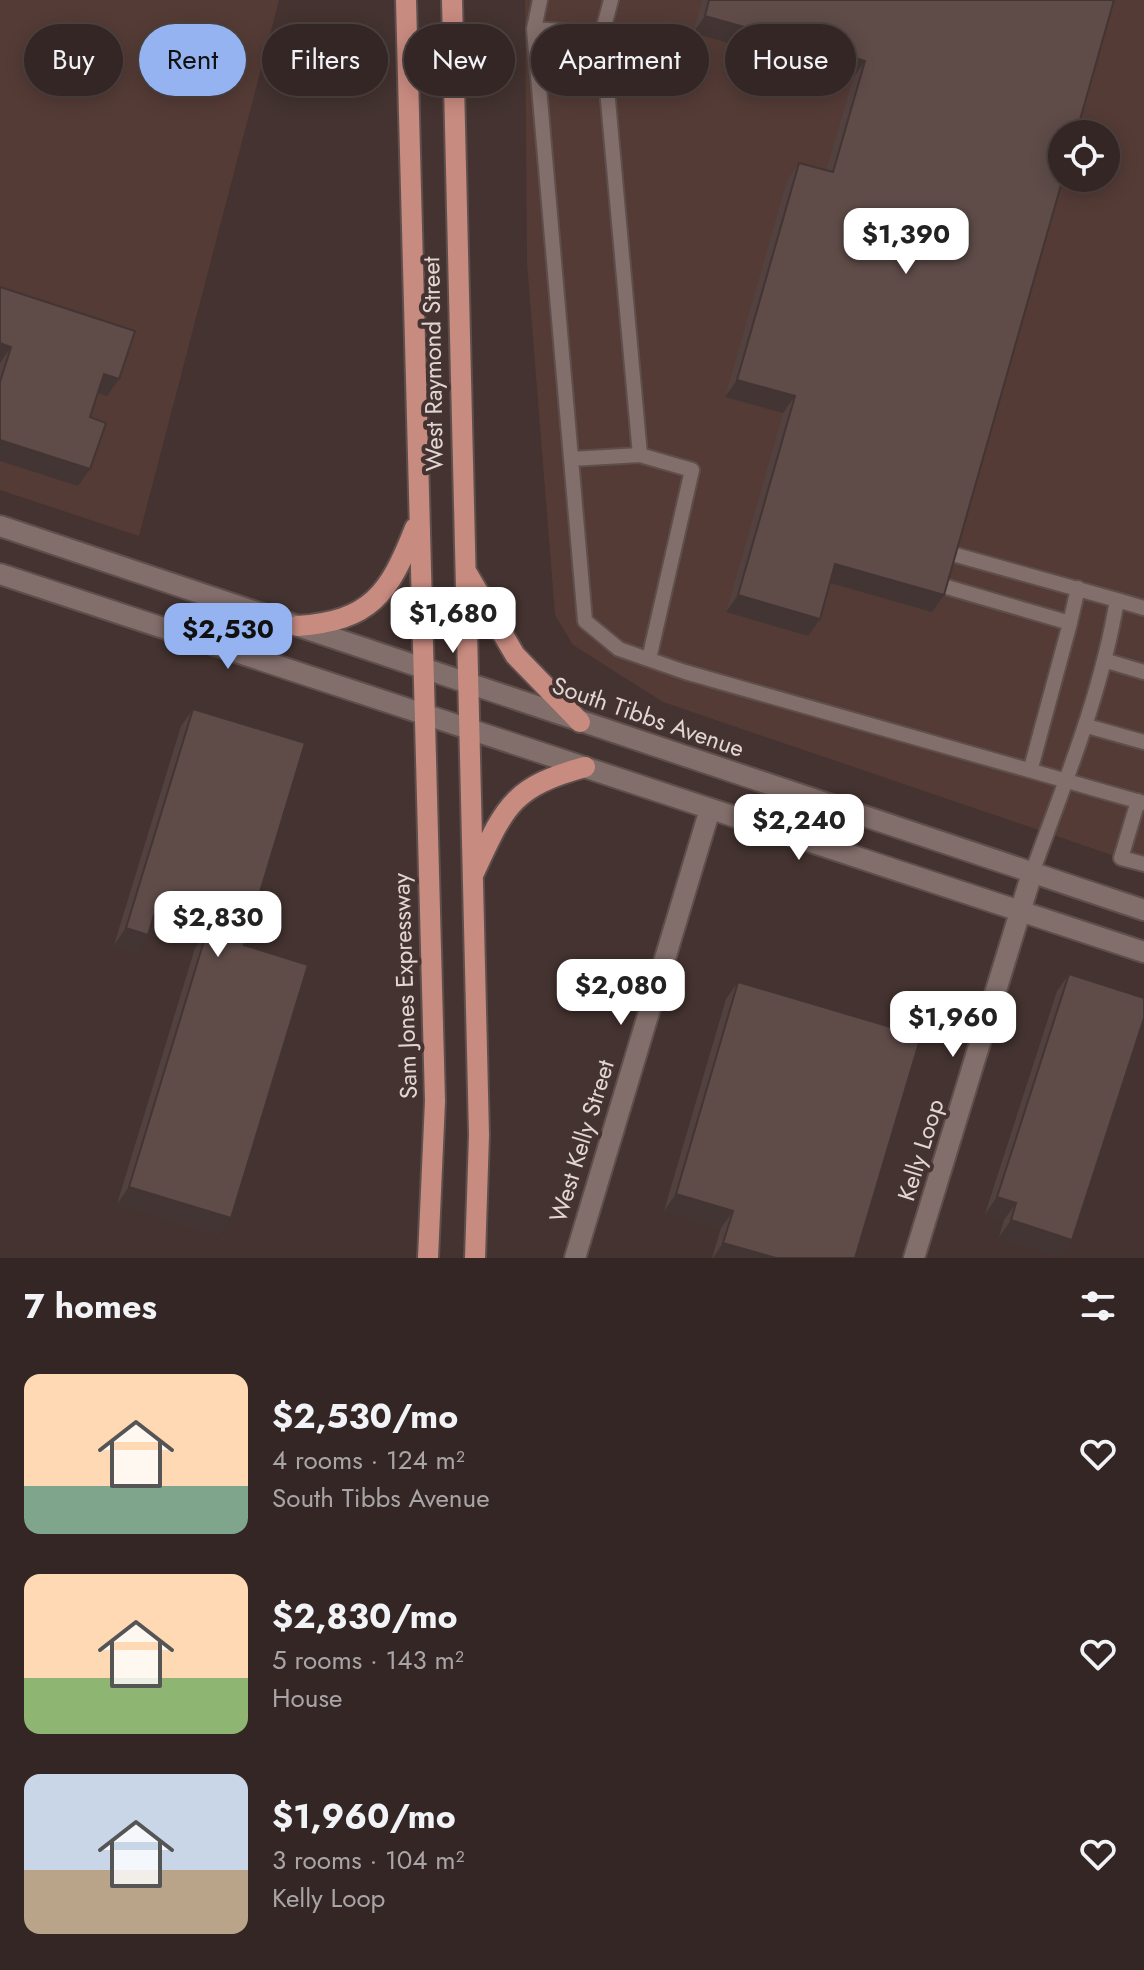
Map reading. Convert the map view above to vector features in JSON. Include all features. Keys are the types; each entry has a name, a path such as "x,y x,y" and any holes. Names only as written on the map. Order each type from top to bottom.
{"main road":[{"name":"West Raymond Street","path":"406,0 423,712"},
{"name":"West Raymond Street","path":"452,0 468,727"},
{"path":"297,626 350,617 372,603 387,588 398,568 419,516"},
{"name":"South Tibbs Avenue","path":"0,526 1144,910"},
{"path":"464,569 515,655 580,722"},
{"path":"0,574 1144,952"},
{"name":"Sam Jones Expressway","path":"423,712 435,1114 428,1258"},
{"path":"468,727 479,1135 475,1258"},
{"path":"473,877 512,801 543,780 585,767"},
{"name":"West Kelly Street","path":"575,1258 710,809"},
{"name":"Kelly Loop","path":"914,1258 1032,873"}],"lane":[{"path":"535,24 540,0"},
{"path":"605,24 611,0"},
{"path":"540,96 585,621 619,649 649,659 1141,802 1121,858 1144,864"},
{"path":"608,96 640,455"},
{"path":"571,459 640,455 692,470 649,659"},
{"path":"949,553 1144,608"},
{"path":"940,585 1070,623"},
{"path":"1031,768 1078,588"},
{"path":"1032,873 1087,726 1107,661 1117,600"},
{"path":"1107,661 1144,672"},
{"path":"1087,726 1144,742"}],"shaded area":[{"path":"0,0 279,0 273,24 262,24 262,65 139,536 0,490"},
{"path":"525,0 1144,0 1144,866 663,702 573,645 555,615 527,263"}],"building":[{"path":"709,0 1114,0 1080,120 1048,120 1048,192 1059,192 944,595 835,564 820,619 738,595 795,396 737,380 799,163 833,172 865,61 856,58 856,24 733,24 705,16"},
{"path":"0,287 135,331 119,379 104,374 90,417 106,423 90,469 0,440 0,382 11,347 0,343"},
{"path":"193,709 305,743 244,945 308,965 231,1218 129,1187 207,931 154,915 148,935 126,928"},
{"path":"1069,974 1144,998 1144,1018 1072,1240 1011,1220 1016,1203 997,1197"},
{"path":"738,982 921,1036 855,1258 776,1258 723,1243 733,1211 676,1194"}]}
